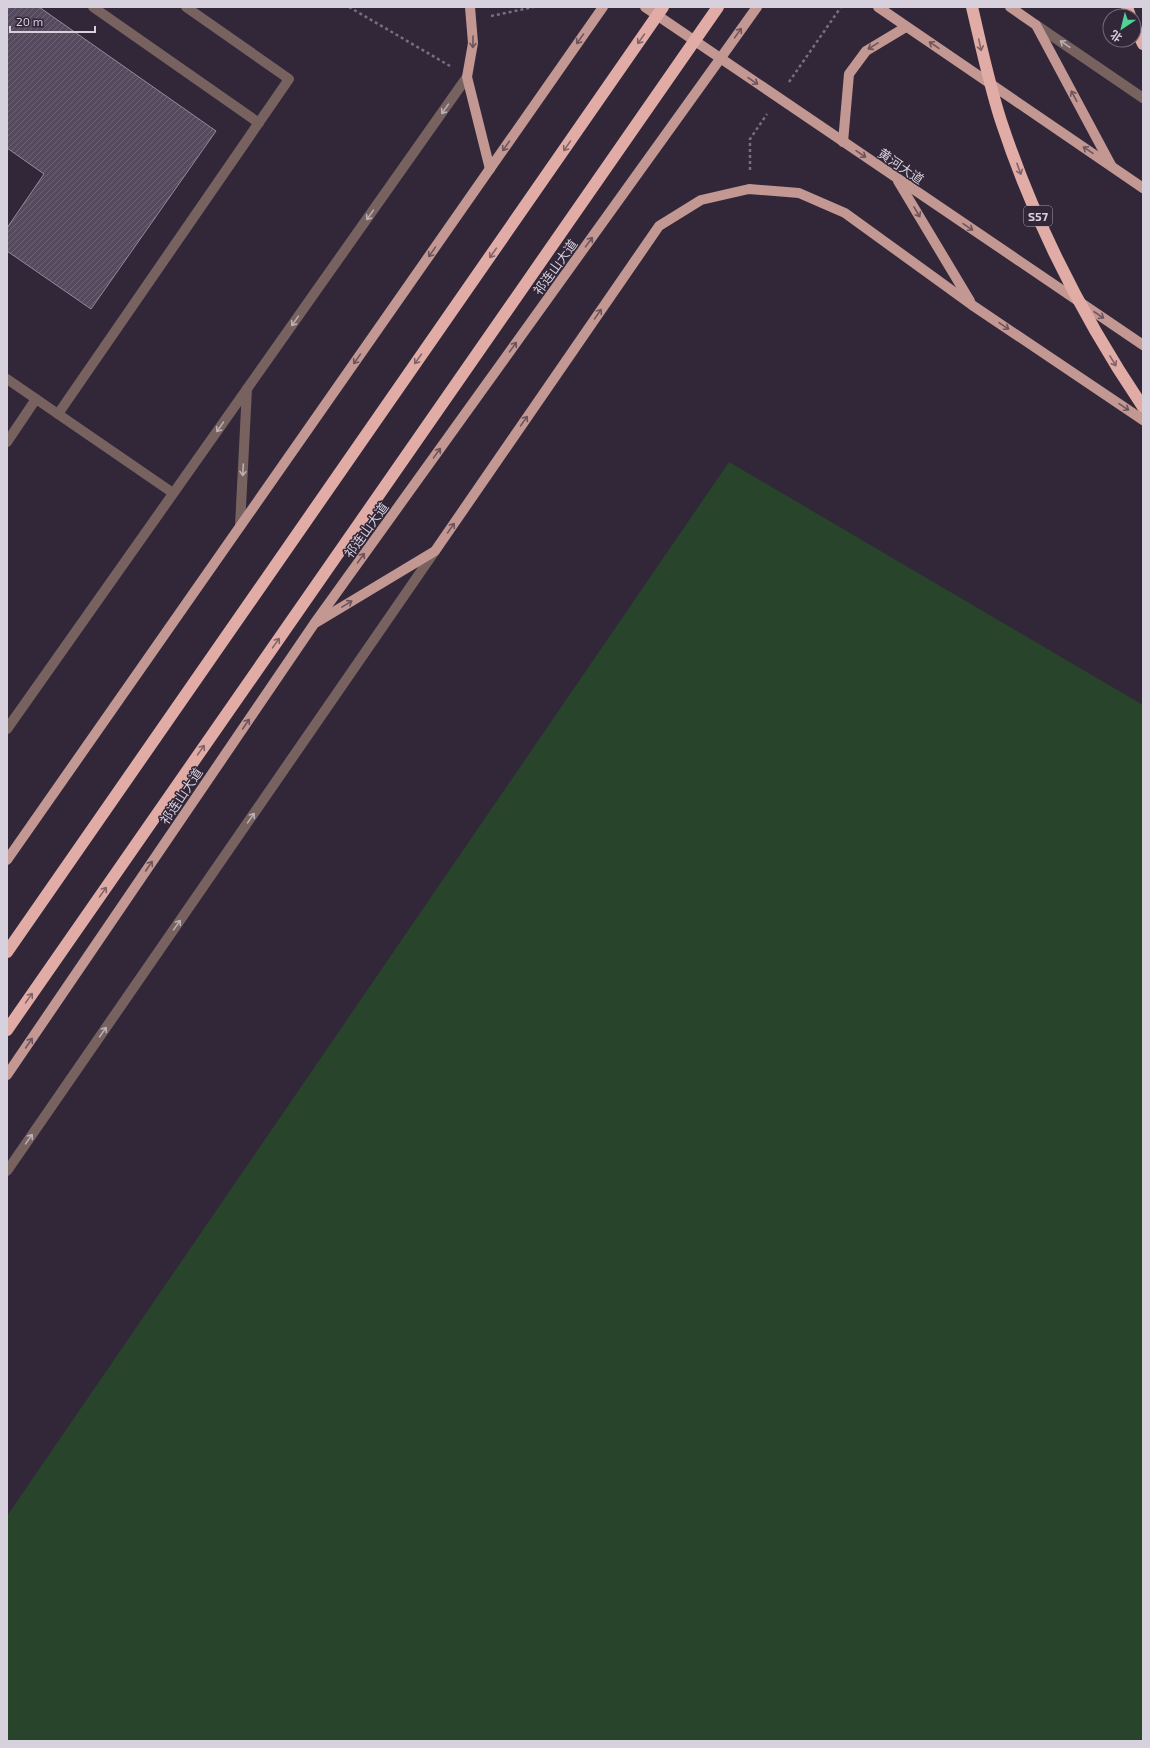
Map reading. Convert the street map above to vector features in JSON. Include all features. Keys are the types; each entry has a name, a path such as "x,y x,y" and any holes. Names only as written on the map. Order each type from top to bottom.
{"highway":[{"path":"7,952 663,7"},
{"path":"7,1030 718,7"},
{"name":"S57","path":"972,7 982,54 1001,121 1025,186 1052,250 1084,312 1119,372 1143,407"}],"main road":[{"path":"470,7 474,43 467,77 490,169"},
{"path":"7,860 603,7"},
{"name":"黄河大道","path":"645,7 720,60 1143,345"},
{"name":"祁连山大道","path":"7,1075 314,624 720,60 756,7"},
{"path":"878,7 1143,188"},
{"path":"1010,7 1036,25 1112,167"},
{"path":"843,142 850,74 866,51 906,27"},
{"path":"897,178 972,304"},
{"path":"314,624 435,551 659,226 701,200 749,189 800,194 845,213 972,304 1143,420"}],"street":[{"path":"92,7 259,123"},
{"path":"58,414 289,79 186,7"},
{"path":"1036,25 1143,98"},
{"path":"7,729 467,77"},
{"path":"7,379 173,493"},
{"path":"240,526 247,389"},
{"path":"7,442 36,399"},
{"path":"7,1171 435,551"}],"path":[{"path":"349,7 467,77"},
{"path":"471,20 534,7"}],"green space":[{"path":"729,462 1143,705 1143,1741 7,1741 7,1516"}],"building":[{"path":"7,7 39,7 216,131 91,309 7,251 7,228 44,174 7,148"}]}
